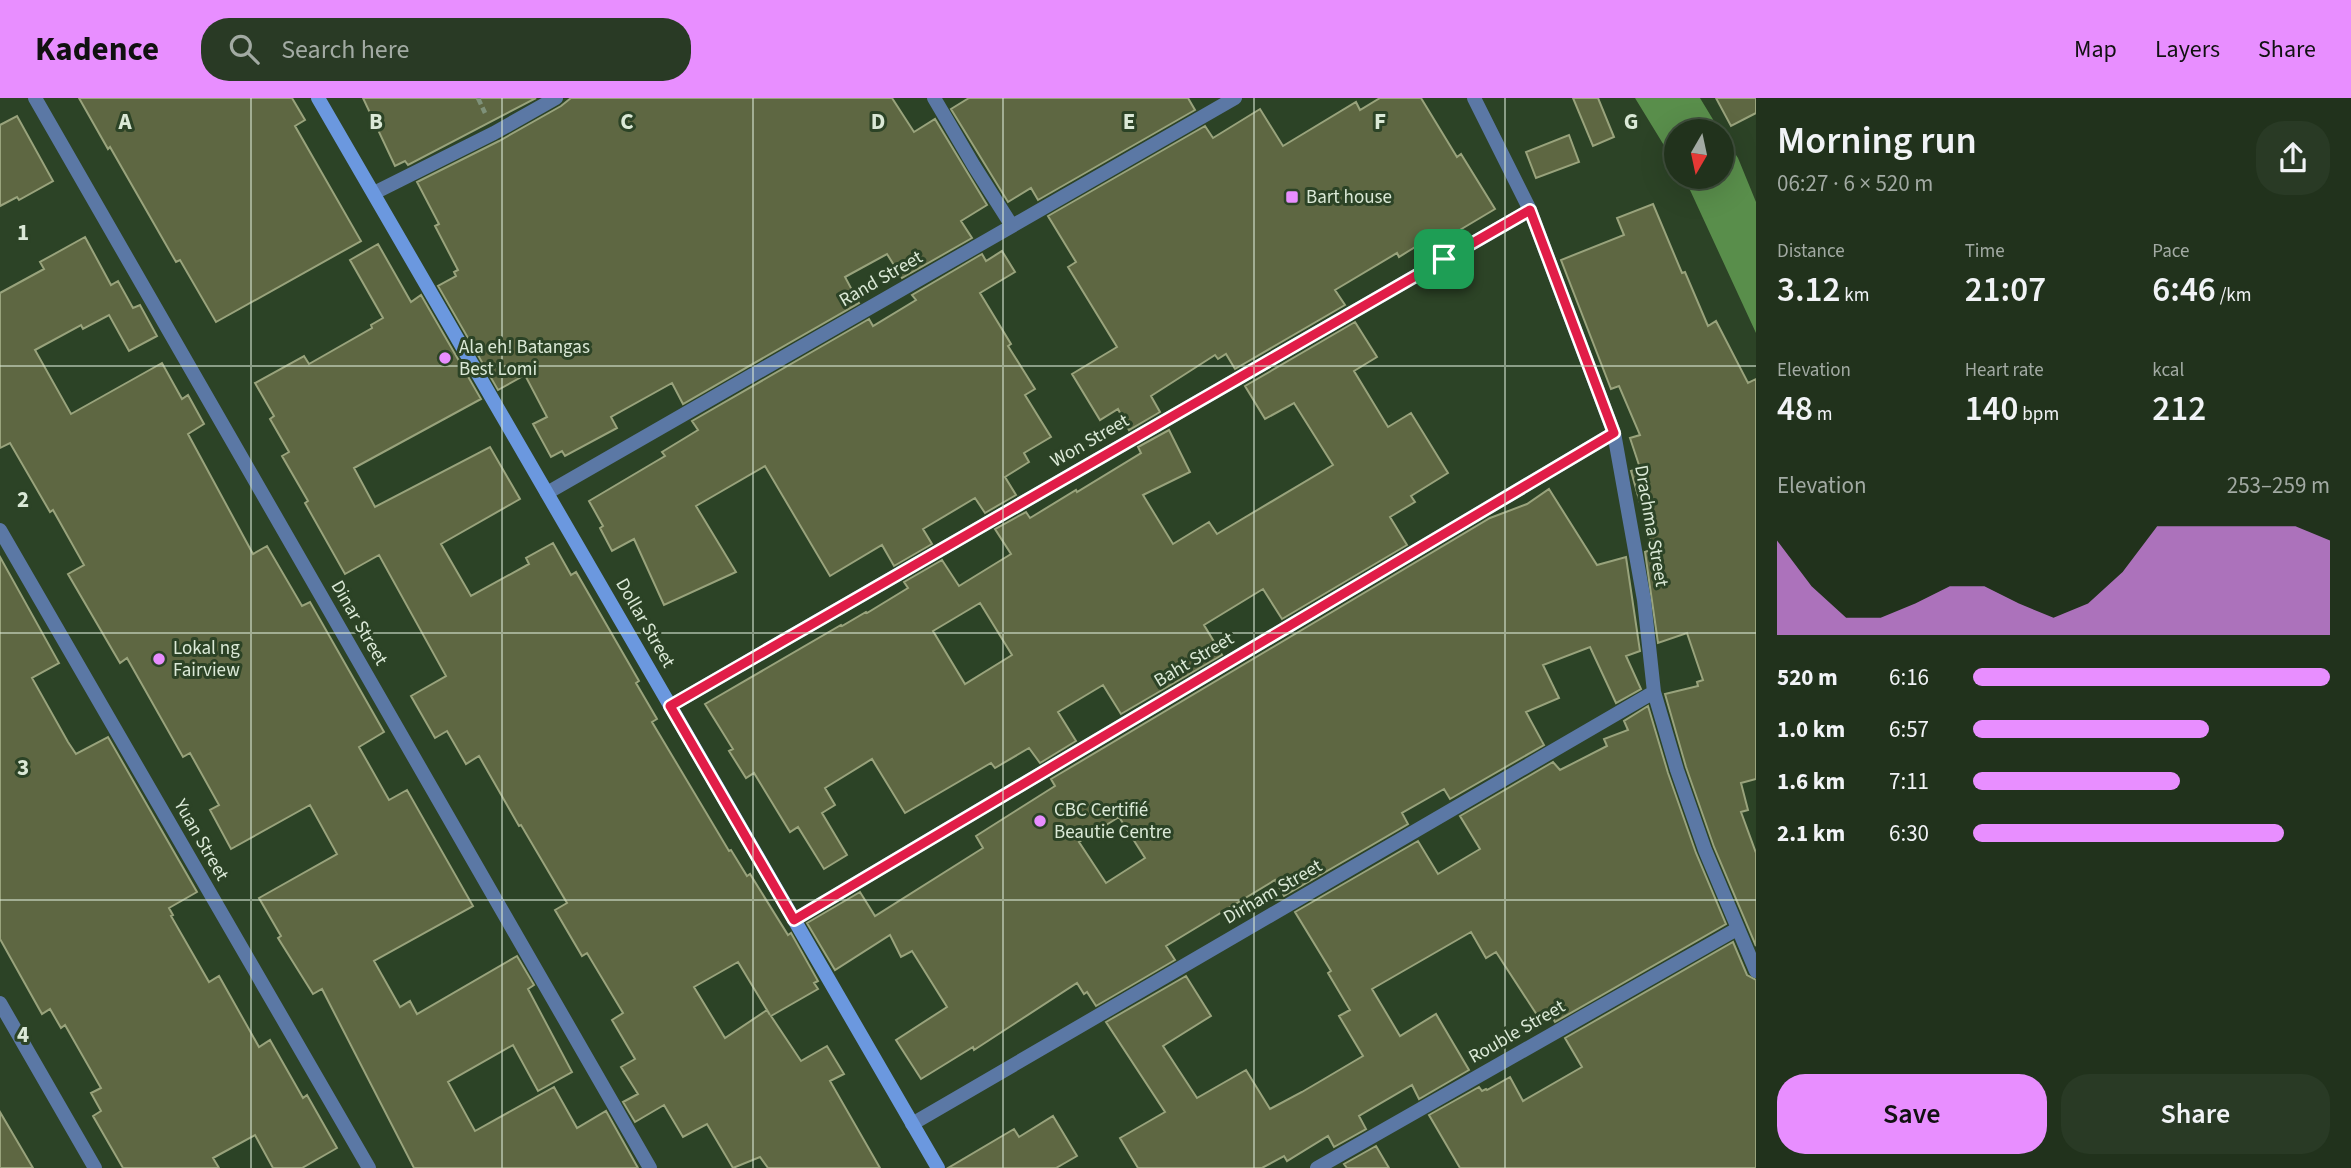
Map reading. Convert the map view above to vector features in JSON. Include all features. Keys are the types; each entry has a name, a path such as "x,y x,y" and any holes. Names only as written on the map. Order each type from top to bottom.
{"street":[{"name":"Dinar Street","path":"35,98 650,1168"},
{"name":"Dollar Street","path":"318,98 938,1168"},
{"path":"374,194 556,98"},
{"path":"934,98 1012,226"},
{"name":"Rand Street","path":"547,493 1235,98"},
{"name":"Drachma Street","path":"1474,98 1530,210 1614,433 1644,600 1654,692 1676,770 1737,929 1756,971"},
{"name":"Won Street","path":"670,706 1530,210"},
{"name":"Baht Street","path":"794,920 1614,433"},
{"name":"Yuan Street","path":"0,530 369,1168"},
{"name":"Dirham Street","path":"912,1124 1654,692"},
{"name":"Rouble Street","path":"1317,1168 1737,929"},
{"path":"0,1003 95,1168"}],"shaded area":[{"path":"1635,98 1700,98 1713,119 1664,119 1664,145"},
{"path":"1734,152 1756,202 1756,333 1690,189 1734,189"}],"building":[{"path":"79,98 292,98 305,120 295,126 361,241 216,322 180,260 176,262"},
{"path":"363,98 536,98 408,165 405,161 395,166"},
{"path":"571,98 892,98 914,132 935,119 987,205 961,221 972,238 902,278 887,254 845,277 859,303 683,404 672,383 611,417 617,428 565,456 562,451 551,457 533,424 547,417 525,375 498,390 438,286 456,276 454,272 458,270 435,226 439,224 417,182 499,141"},
{"path":"969,98 1188,98 1195,110 1038,200 1031,188 1008,202 951,109"},
{"path":"1380,98 1421,98 1457,157 1461,154 1495,209 1433,246 1428,239 1399,257 1397,253 1335,290 1345,305 1235,369 1226,354 1218,359 1215,355 1151,396 1160,412 1129,430 1118,409 1100,420 1072,374 1117,347 1068,267 1076,262 1048,216 1205,126 1213,138 1260,109 1283,146 1356,102 1360,110"},
{"path":"1573,98 1598,98 1614,137 1593,146"},
{"path":"1716,98 1756,98 1756,113 1734,124 1734,119 1727,119"},
{"path":"17,116 53,181 19,200 17,197 0,206 0,125"},
{"path":"1569,135 1579,162 1536,178 1526,152"},
{"path":"1653,204 1708,326 1716,321 1748,383 1756,379 1756,779 1741,783 1748,810 1741,812 1756,853 1756,946 1714,847 1686,767 1665,694 1698,686 1697,682 1703,680 1687,633 1658,643 1645,552 1653,549 1631,471 1640,468 1630,438 1640,435 1619,386 1611,389 1561,260 1624,235 1617,218"},
{"path":"85,237 111,285 118,281 133,308 140,305 157,336 129,351 109,315 83,329 81,325 35,350 71,414 162,363 182,399 188,395 204,424 188,434 253,554 267,546 302,606 310,602 384,732 359,747 389,800 407,790 473,906 374,961 400,1007 410,1001 417,1014 517,956 534,985 528,989 572,1072 538,1091 513,1045 448,1082 475,1131 554,1087 577,1128 606,1111 638,1168 414,1168 322,989 313,994 278,938 281,936 259,898 337,854 310,805 231,849 210,810 219,805 190,753 183,757 127,658 120,663 68,574 84,565 53,510 50,512 10,443 0,448 0,293 44,269 40,262"},
{"path":"378,244 411,302 421,295 481,399 354,468 375,507 490,447 520,499 441,544 471,596 529,564 526,558 553,543 571,575 576,572 639,681 636,683 657,719 652,722 729,851 731,850 747,876 750,874 788,935 791,933 818,981 814,983 818,989 771,1016 801,1061 827,1046 844,1074 830,1081 880,1168 768,1168 760,1157 733,1168 707,1124 683,1137 664,1105 635,1122 623,1102 638,1094 621,1067 635,1059 612,1020 623,1013 587,953 582,956 555,910 567,903 479,756 466,764 447,731 435,738 411,696 446,676 379,555 345,574 282,456 289,452 270,419 274,416 255,383 304,356 309,364 372,328 371,325 383,318 350,260","holes":["738,962 767,1010 725,1038 694,987"]},
{"path":"1002,251 1015,272 980,293 1035,389 1025,395 1051,437 1024,453 1029,462 1005,477 1016,495 985,513 975,498 923,529 932,544 894,566 882,545 830,576 765,466 696,506 736,572 664,605 634,539 612,551 600,528 603,526 589,501 665,456 662,452 698,430 692,421 869,319 873,326 916,300 912,295 982,254 986,261"},
{"path":"1355,322 1377,357 1354,371 1388,427 1411,413 1448,473 1411,496 1415,502 1390,517 1407,545 1282,619 1263,589 1204,625 1222,655 1121,714 1103,685 1058,712 1076,741 1040,763 1029,748 995,768 991,763 905,813 872,759 825,788 835,805 822,813 847,855 824,869 798,827 790,832 754,773 746,778 729,751 733,749 705,704 841,625 867,613 908,588 904,582 942,560 959,586 1011,554 995,529 1026,512 1030,518 1076,490 1077,492 1141,453 1138,447 1169,430 1190,472 1143,495 1173,544 1209,522 1217,534 1333,465 1294,403 1265,419 1245,386","holes":["980,603 1012,655 965,684 933,631"]},
{"path":"1549,489 1597,565 1626,557 1640,651 1626,656 1641,689 1616,703 1590,647 1543,665 1559,698 1526,712 1544,745 1450,799 1444,789 1402,813 1408,824 1284,896 1275,880 1166,946 1175,960 1096,1006 1077,983 974,1050 973,1047 921,1079 896,1040 947,1007 912,951 901,957 890,935 835,970 807,923 860,892 875,916 983,848 976,836 1055,786 1051,779 1490,518 1527,504","holes":["1119,817 1145,858 1106,883 1079,842"]},
{"path":"0,557 59,663 32,678 68,742 76,754 108,737 197,892 169,908 173,915 171,916 209,982 219,976 259,1047 270,1040 303,1098 307,1095 337,1148 302,1168 273,1168 255,1135 213,1158 219,1168 123,1168 93,1116 101,1111 91,1093 101,1088 65,1025 61,1028 50,1009 42,1014 0,939"},
{"path":"1648,706 1696,853 1726,924 1555,1022 1549,1012 1539,1018 1496,952 1486,958 1471,932 1372,989 1400,1036 1436,1014 1469,1070 1419,1099 1412,1085 1359,1116 1366,1129 1334,1147 1328,1136 1287,1161 1284,1156 1262,1168 1138,1168 1120,1138 1165,1112 1106,1022 1186,976 1211,1016 1163,1046 1197,1098 1246,1070 1270,1109 1302,1092 1363,1056 1339,1016 1350,1010 1328,973 1331,971 1295,912 1418,841 1438,874 1480,849 1460,816 1553,762 1560,770 1607,746 1604,739 1628,730 1624,721"},
{"path":"1733,942 1747,975 1756,980 1756,1168 1460,1168 1429,1115 1479,1087 1482,1091 1487,1090 1510,1077 1523,1101 1582,1067 1565,1038"},
{"path":"0,1112 33,1168 0,1168"},
{"path":"1053,1116 1077,1156 1056,1168 948,1168 1014,1129 1019,1137"},
{"path":"1376,1146 1389,1168 1347,1168 1344,1164"}],"place":[{"name":"Bart house","path":"1292,197"},
{"name":"Ala eh! Batangas Best Lomi","path":"445,358"},
{"name":"Lokal ng Fairview","path":"159,659"},
{"name":"CBC Certifié Beautie Centre","path":"1040,821"}],"route":[{"path":"1530,210 1614,433 794,920 670,706 1444,259 1530,210"}]}
